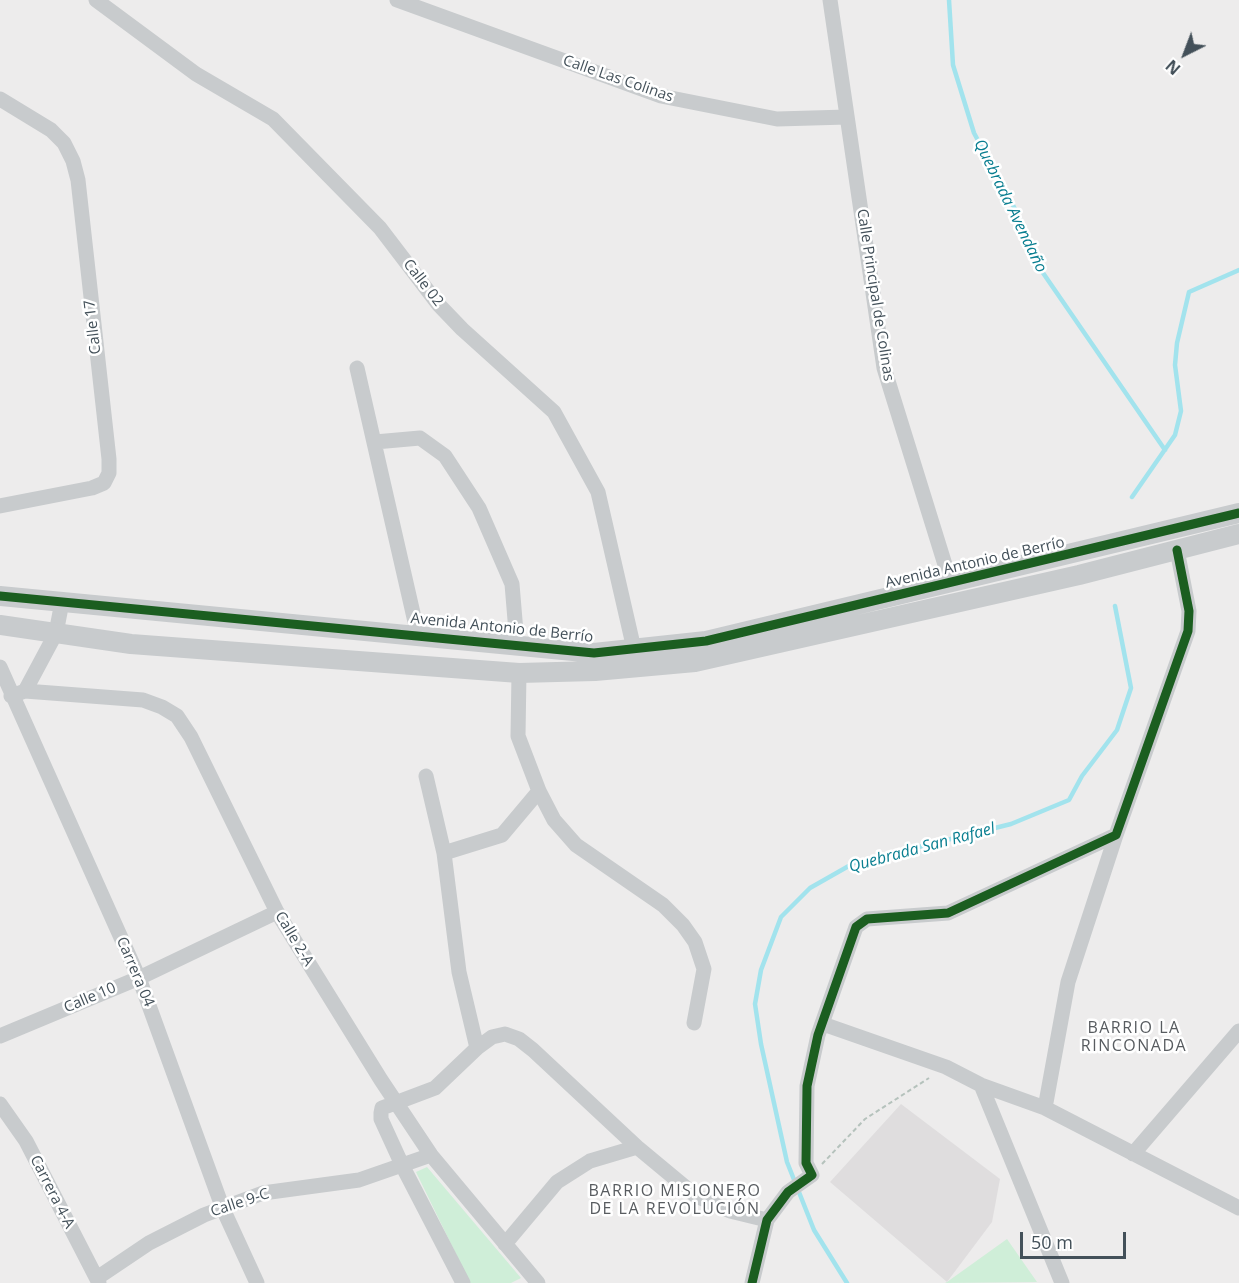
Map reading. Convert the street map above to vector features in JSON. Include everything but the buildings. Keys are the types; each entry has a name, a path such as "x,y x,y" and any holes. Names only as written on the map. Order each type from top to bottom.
{"street":[{"name":"Calle 02","path":"96,0 196,74 273,119 380,228 438,304 462,329 554,412 598,492 634,649"},
{"name":"Calle Las Colinas","path":"397,0 661,96 777,119 847,117"},
{"name":"Calle Principal de Colinas","path":"830,0 884,368 951,584"},
{"name":"Calle 17","path":"0,99 51,130 64,143 78,180 109,459 109,473 104,483 92,489 0,506"},
{"path":"357,368 418,635"},
{"path":"375,442 420,438 445,456 479,508 512,584 518,644"},
{"name":"Avenida Antonio de Berrío","path":"0,596 594,653 706,641 1239,513"},
{"path":"0,625 131,644 519,673 595,671 695,662 1079,575 1239,534"},
{"path":"1046,1108 1068,982 1116,835 1188,631 1189,611 1177,550"},
{"path":"18,694 56,633 62,602"},
{"name":"Carrera 04","path":"0,666 18,694 139,978 224,1209 257,1283"},
{"path":"519,673 518,736 539,791 554,820 576,844 663,905 690,933 699,951 704,969 694,1023"},
{"name":"Calle 2-A","path":"18,694 143,700 177,716 191,736 277,912 397,1104 431,1155 538,1283"},
{"path":"426,776 444,853 459,972 477,1048"},
{"path":"444,853 502,835 539,791"},
{"path":"752,1283 767,1220 788,1192 807,1178 807,1086 818,1035 852,933 861,922 867,919 948,913 1116,835"},
{"name":"Calle 10","path":"0,1036 139,978 277,912"},
{"path":"823,1024 946,1067 981,1084 1046,1108 1239,1208"},
{"path":"1133,1154 1239,1031"},
{"path":"463,1283 403,1167 381,1119 382,1108 435,1088 477,1048 492,1037 505,1034 519,1039 637,1147 696,1196 730,1211 767,1220"},
{"path":"981,1084 1062,1283"},
{"name":"Carrera 4-A","path":"0,1104 26,1141 98,1281"},
{"path":"505,1244 557,1182 591,1161 637,1147"},
{"name":"Calle 9-C","path":"98,1281 158,1238 204,1215 263,1193 359,1179 403,1167 431,1155"}],"path":[{"path":"807,1178 865,1119 946,1067"}],"shaded area":[{"path":"901,1104 1000,1179 992,1222 947,1282 830,1182"}],"green space":[{"path":"427,1167 521,1278 511,1283 470,1283 416,1172"},
{"path":"1007,1239 1037,1282 945,1283 947,1282"}],"waterway":[{"name":"Quebrada Avendaño","path":"949,0 953,65 974,133 1015,209 1041,270 1165,450"},
{"name":"Quebrada San Rafael","path":"1132,497 1175,435 1181,411 1175,365 1177,343 1189,292 1239,270"},
{"name":"Quebrada San Rafael","path":"847,1283 814,1230 787,1162 761,1044 755,1004 761,970 781,917 810,888 854,863 1011,824 1069,800 1082,776 1117,730 1131,688 1115,606"}],"cycle path":[{"path":"0,596 594,653 706,641 1239,513"},
{"path":"752,1283 767,1220 788,1192 812,1175 806,1163 807,1086 818,1035 856,927 867,919 948,913 1116,835 1188,631 1189,611 1177,550"}],"district":[{"name":"BARRIO LA RINCONADA","path":"1134,1037"},
{"name":"BARRIO MISIONERO DE LA REVOLUCIÓN","path":"675,1200"}]}
